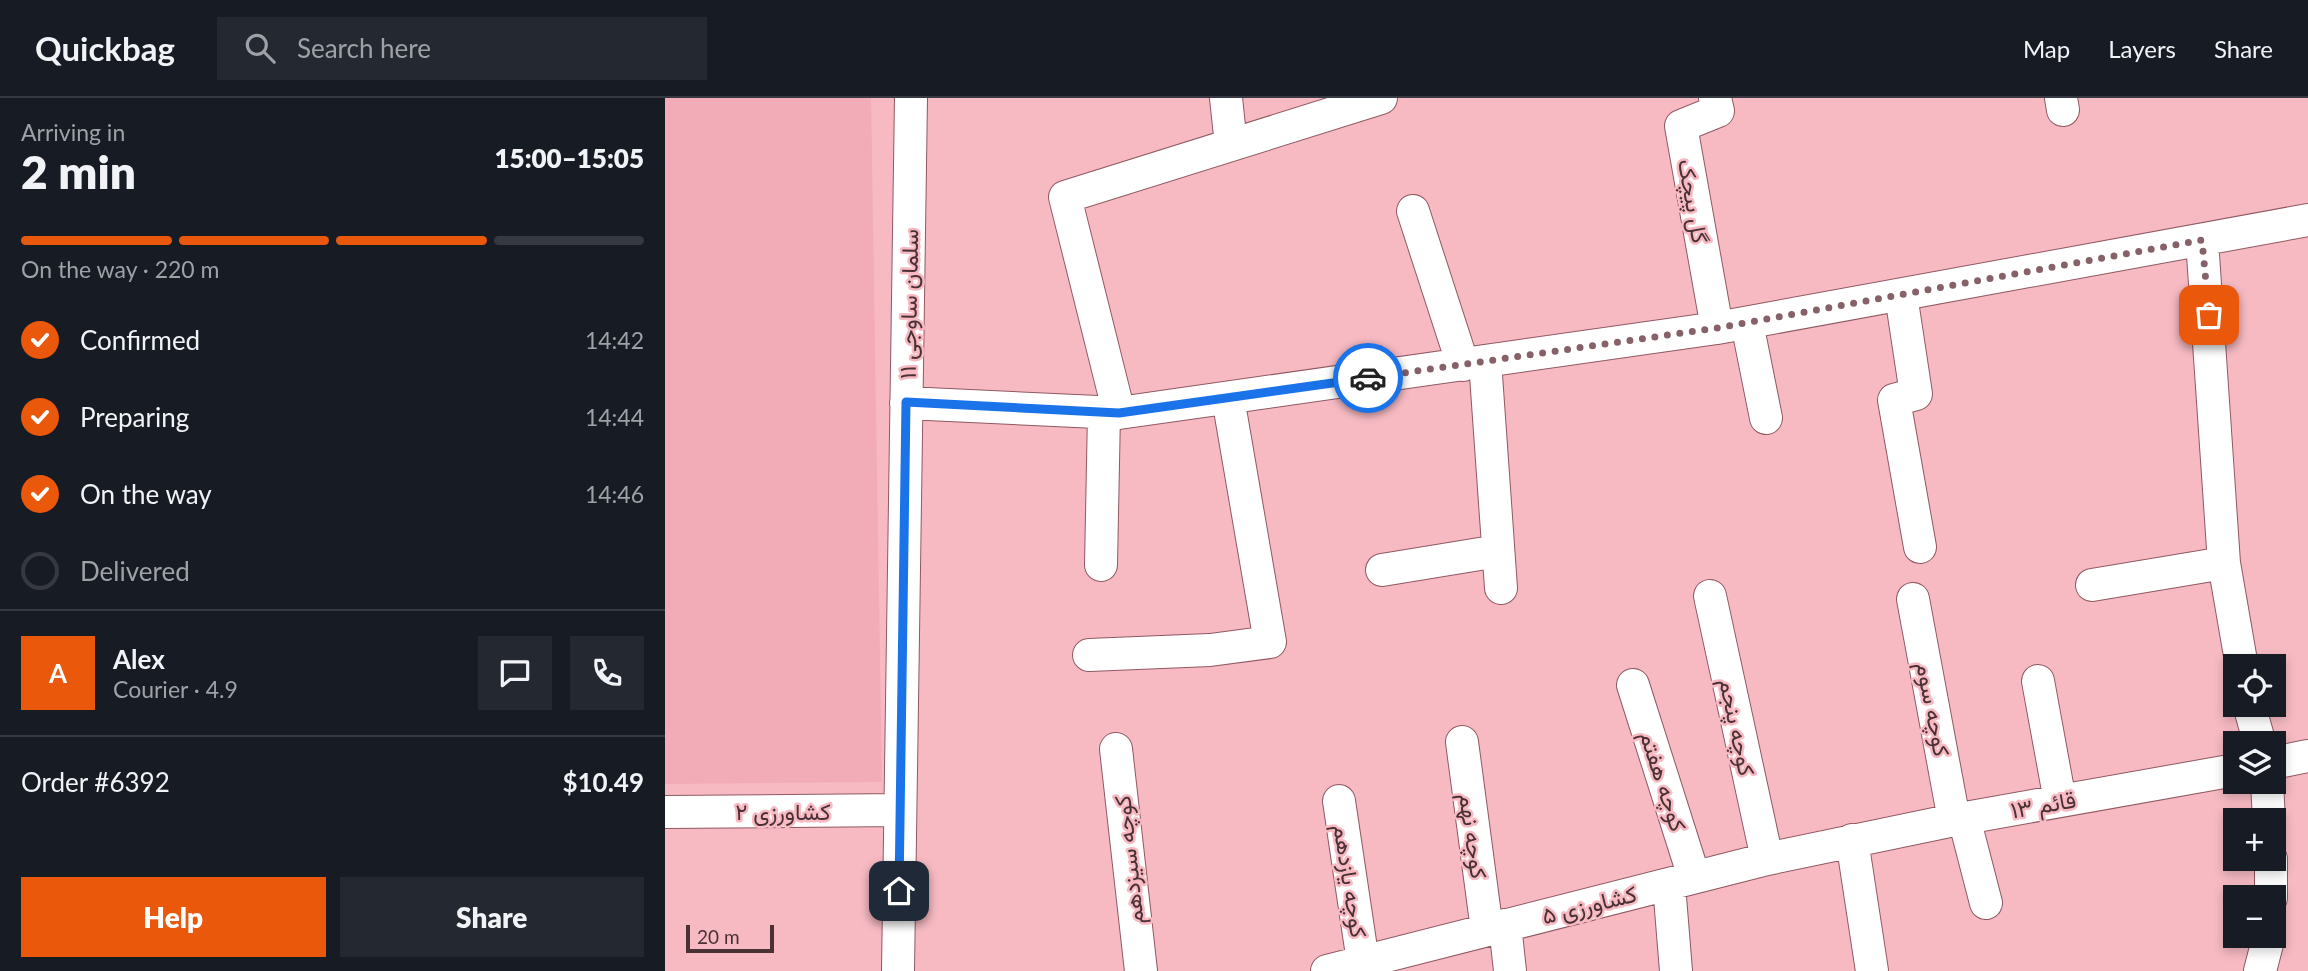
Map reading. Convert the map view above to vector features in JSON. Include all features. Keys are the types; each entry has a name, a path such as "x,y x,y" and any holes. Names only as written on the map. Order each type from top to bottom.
{"street":[{"name":"سلمان ساوجی ۱۱","path":"898,971 911,98"},
{"path":"1226,98 1231,145"},
{"path":"1101,565 1112,413 1065,197 1381,98"},
{"name":"گل پیچک","path":"1716,98 1719,111 1681,126 1732,326"},
{"path":"1413,211 1474,363 1501,588"},
{"path":"906,402 1112,413 1228,398 1732,326 2308,220"},
{"path":"2202,240 2224,563 2240,654"},
{"path":"1901,295 1916,394 1894,400 1920,547"},
{"path":"1732,326 1766,418"},
{"path":"1089,654 1210,650 1270,642 1228,398"},
{"path":"1382,570 1498,551"},
{"path":"2092,585 2224,563"},
{"name":"کوچه پنجم","path":"1710,596 1767,859"},
{"name":"کوچه سوم","path":"1913,599 1959,819 1986,903"},
{"path":"2038,681 2060,801"},
{"name":"کوچه هفتم","path":"1633,684 1682,881 1676,971"},
{"name":"کوچه نهم","path":"1462,742 1496,928 1510,971"},
{"name":"کوچه سیزدهم","path":"1116,749 1141,971"},
{"path":"2286,760 2308,756"},
{"name":"قائم ۱۳","path":"1851,840 2223,772"},
{"name":"کوچه یازدهم","path":"1339,801 1344,968"},
{"name":"کشاورزی ۲","path":"665,812 900,810"},
{"path":"1851,840 1872,971"},
{"name":"کشاورزی ۵","path":"1344,968 1767,859 1851,840"},
{"path":"2260,971 2266,948"}],"shaded area":[{"path":"665,98 871,98 882,782 665,784"}],"way so far":[{"path":"1368,378 1717,328 2202,240 2209,315"}],"route":[{"path":"899,891 906,402 1119,413 1368,378"}]}
